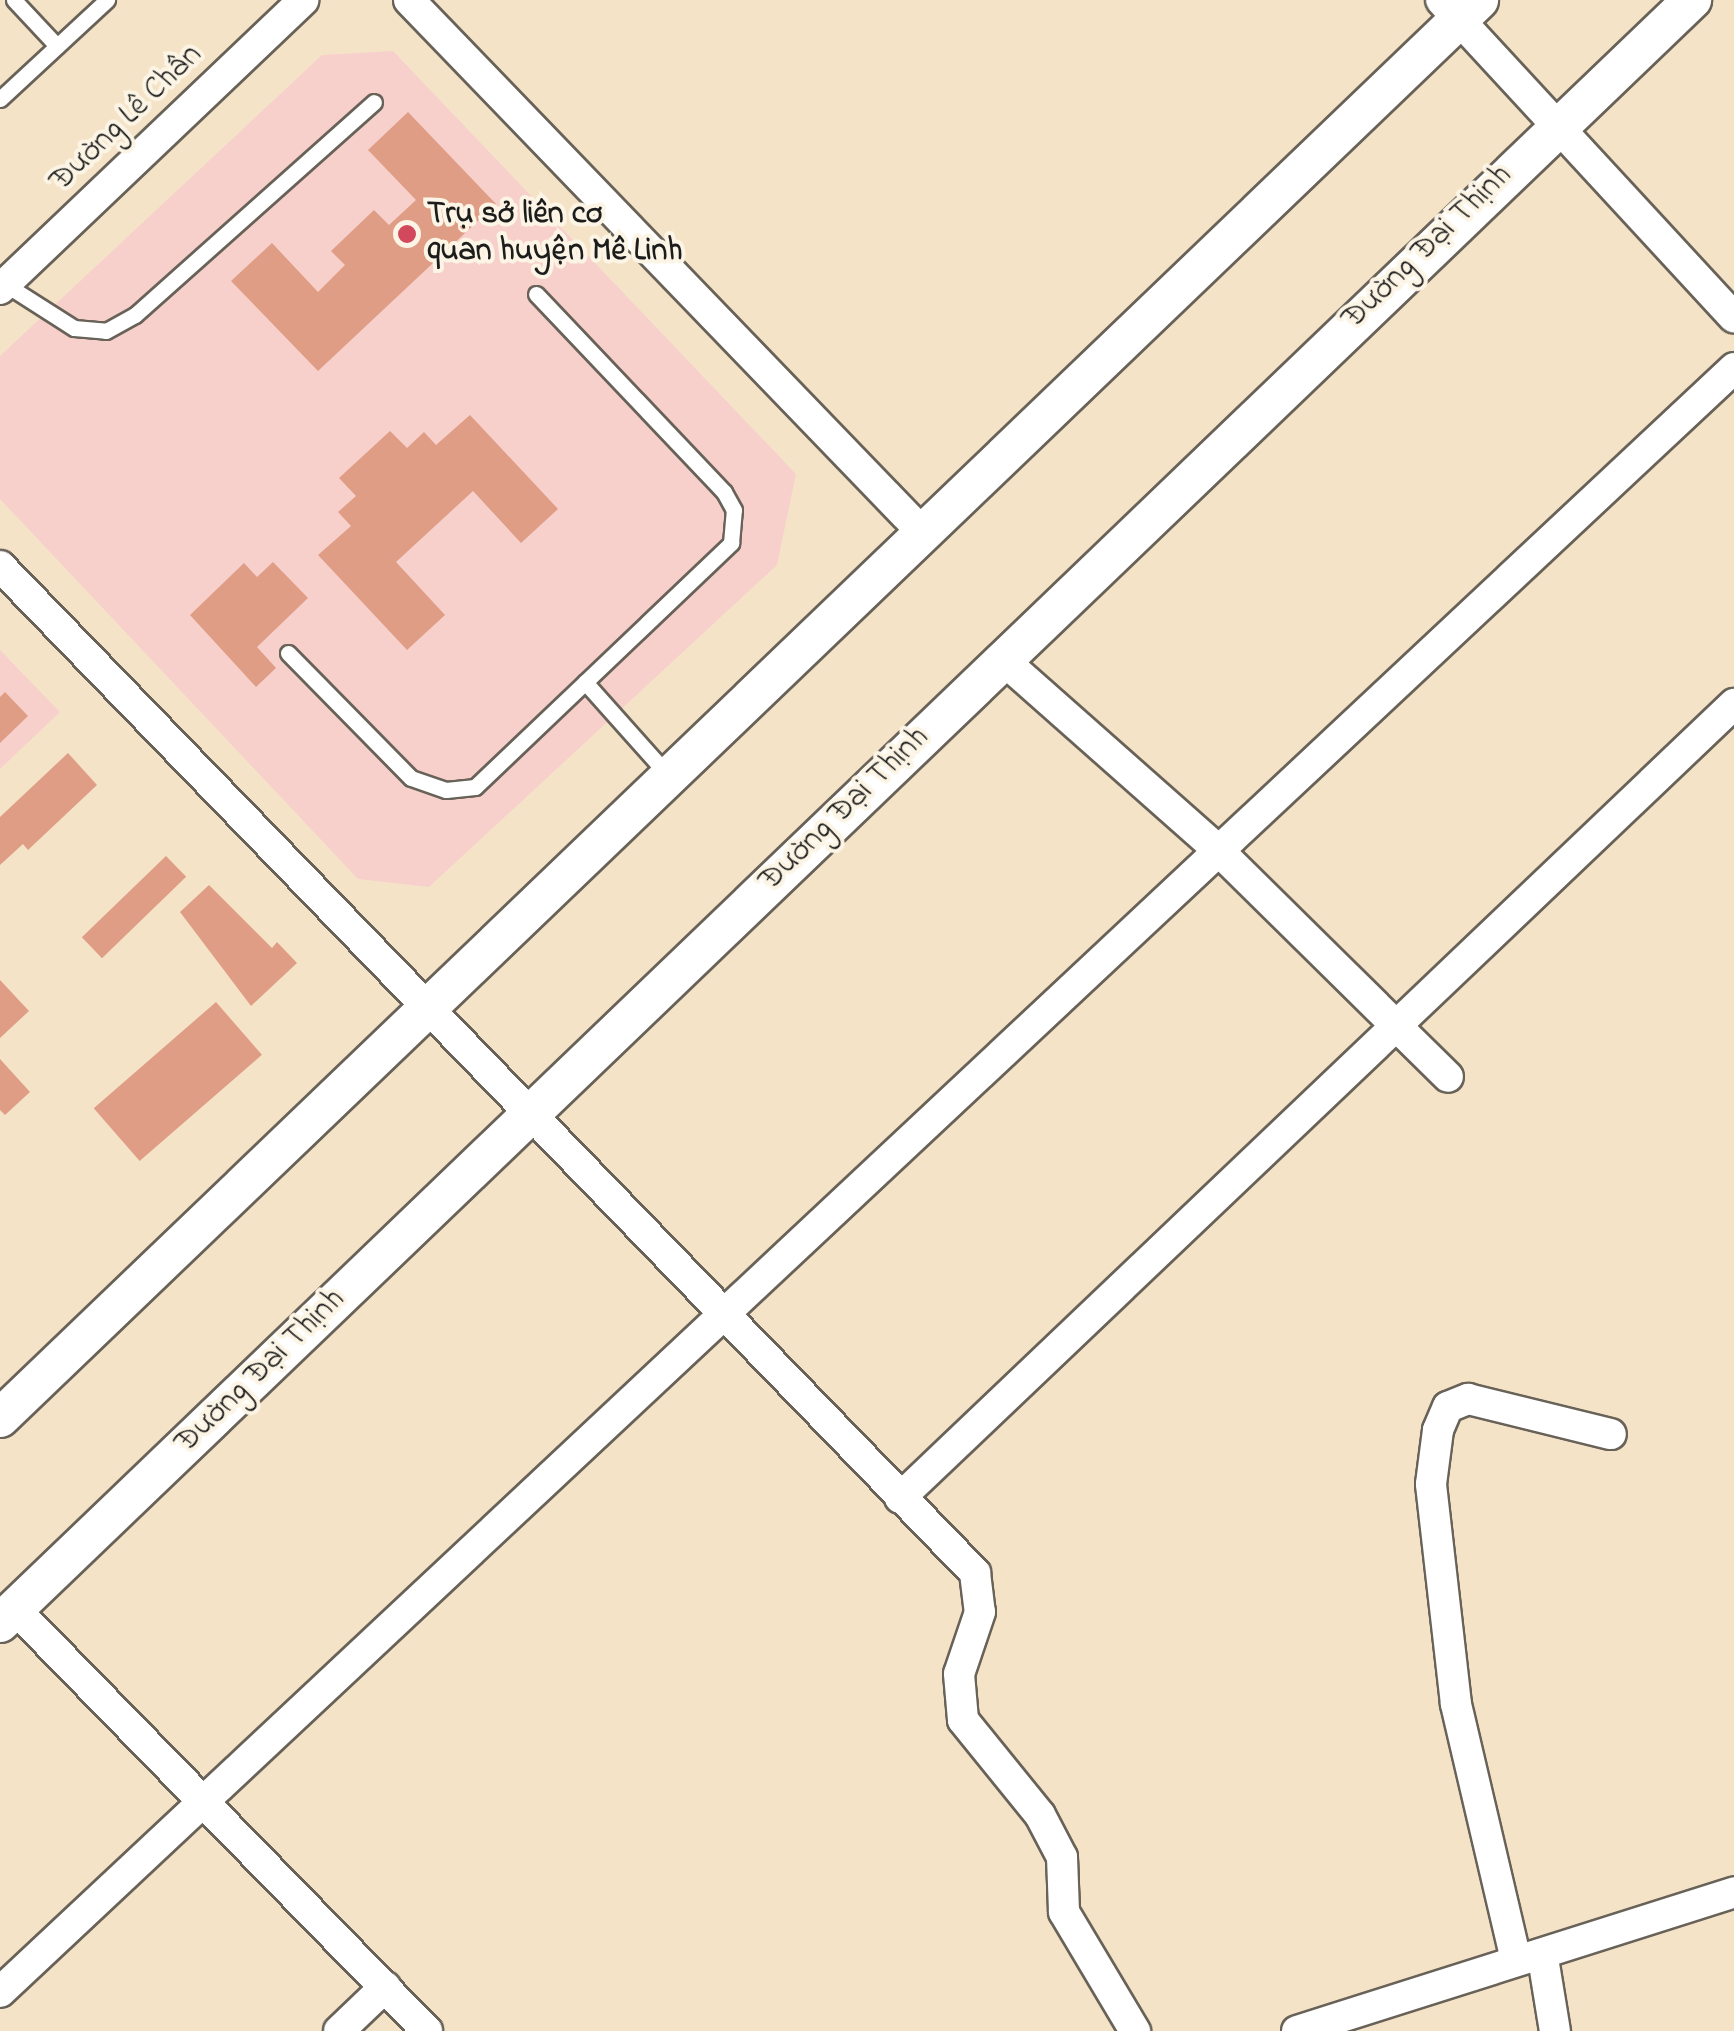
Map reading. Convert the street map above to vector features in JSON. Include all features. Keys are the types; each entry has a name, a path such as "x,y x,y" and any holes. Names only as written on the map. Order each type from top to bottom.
{"street":[{"name":"Đường Lê Chân","path":"3,286 303,0"},
{"path":"409,0 923,533"},
{"name":"Đường Đại Thịnh","path":"8,1616 1556,125 1692,0"},
{"path":"0,1418 422,1007 923,533 1460,6 1556,125 1734,317"},
{"path":"0,1992 722,1320 1734,368"},
{"path":"0,566 722,1320 975,1574 980,1612 959,1674 963,1720 1040,1815 1062,1856 1064,1912 1135,2031"},
{"path":"1002,658 1220,852 1448,1077"},
{"path":"900,1498 1734,704"},
{"path":"1555,2031 1529,1959 1456,1704 1431,1484 1438,1430 1448,1407 1468,1399 1612,1434"},
{"path":"8,1616 206,1800 427,2031"},
{"path":"1297,2031 1734,1892"},
{"path":"339,2031 386,1987"}],"lane":[{"path":"14,0 57,46"},
{"path":"0,100 107,0"},
{"path":"3,286 74,328 106,331 135,315 374,102"},
{"path":"288,653 411,778 446,790 476,787 731,543 734,510 536,294"},
{"path":"585,682 668,775"}],"shaded area":[{"path":"393,51 796,474 777,565 429,887 358,879 0,499 0,356 322,55"},
{"path":"0,650 60,712 0,769"}],"building":[{"name":"Trụ sở liên cơ quan huyện Mê Linh","path":"408,112 496,204 318,371 231,281 272,243 318,292 345,265 331,251 374,210 389,225 416,200 368,150"},
{"path":"470,415 558,509 521,543 473,491 396,562 445,615 407,650 318,555 351,526 338,512 356,496 339,478 390,431 407,448 424,432 436,445"},
{"path":"273,562 308,598 257,647 276,668 256,687 190,615 244,563 257,577"},
{"path":"5,692 28,716 0,743 0,697"},
{"path":"68,753 97,785 28,850 23,844 0,865 0,817"},
{"path":"166,856 186,877 102,958 82,937"},
{"path":"209,885 272,948 277,942 297,963 251,1006 180,912"},
{"path":"0,980 29,1011 0,1038"},
{"path":"216,1002 262,1055 140,1161 94,1108"},
{"path":"0,1059 30,1092 5,1115 0,1110"}],"place":[{"name":"Trụ sở liên cơ quan huyện Mê Linh","path":"407,234"}]}
